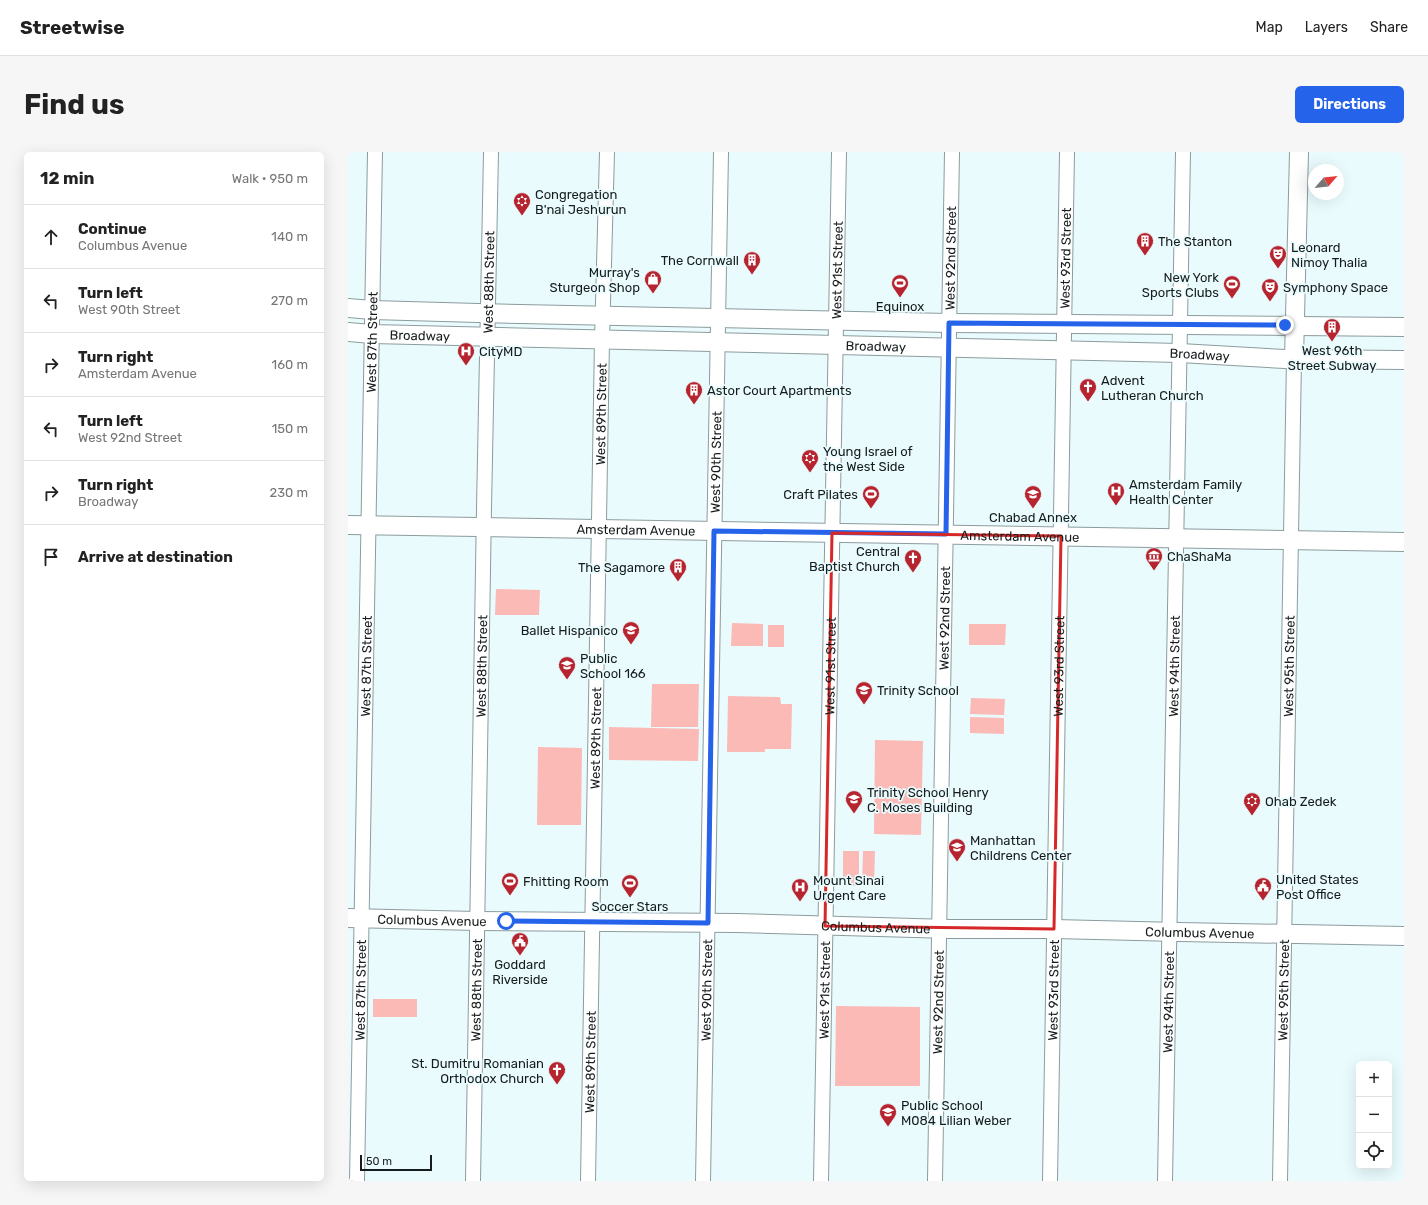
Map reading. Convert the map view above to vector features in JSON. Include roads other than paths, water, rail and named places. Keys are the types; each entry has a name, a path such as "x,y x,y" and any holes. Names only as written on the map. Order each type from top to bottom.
{"main road":[{"name":"West 95th Street","path":"1294,359 1299,152"},
{"name":"Broadway","path":"348,308 372,310 603,316 949,323 1404,327"},
{"name":"Broadway","path":"348,332 372,334 717,343 1180,353 1294,359 1404,360"},
{"name":"Amsterdam Avenue","path":"348,524 1404,542"},
{"name":"Columbus Avenue","path":"355,918 939,928 1054,928 1170,932 1404,936"}],"street":[{"name":"West 87th Street","path":"357,1181 355,918 369,525 375,152"},
{"name":"West 88th Street","path":"473,1181 491,152"},
{"name":"West 89th Street","path":"588,1181 602,340 607,152"},
{"name":"West 90th Street","path":"703,1181 721,152"},
{"name":"West 91st Street","path":"821,1181 839,152"},
{"name":"West 92nd Street","path":"935,1181 952,152"},
{"name":"West 93rd Street","path":"1050,1181 1067,152"},
{"name":"West 94th Street","path":"1165,1181 1183,152"},
{"name":"West 95th Street","path":"1280,1181 1294,359"}],"place":[{"name":"Congregation B'nai Jeshurun","path":"522,216"},
{"name":"The Stanton","path":"1145,256"},
{"name":"Leonard Nimoy Thalia","path":"1278,269"},
{"name":"The Cornwall","path":"752,275"},
{"name":"Murray's Sturgeon Shop","path":"653,294"},
{"name":"Equinox","path":"900,298"},
{"name":"New York Sports Clubs","path":"1232,299"},
{"name":"Symphony Space","path":"1270,302"},
{"name":"West 96th Street Subway","path":"1332,342"},
{"name":"CityMD","path":"466,366"},
{"name":"Advent Lutheran Church","path":"1088,402"},
{"name":"Astor Court Apartments","path":"694,405"},
{"name":"Young Israel of the West Side","path":"810,473"},
{"name":"Amsterdam Family Health Center","path":"1116,506"},
{"name":"Craft Pilates","path":"871,509"},
{"name":"Chabad Annex","path":"1033,509"},
{"name":"ChaShaMa","path":"1154,571"},
{"name":"Central Baptist Church","path":"913,573"},
{"name":"The Sagamore","path":"678,582"},
{"name":"Ballet Hispanico","path":"631,645"},
{"name":"Public School 166","path":"567,680"},
{"name":"Trinity School","path":"864,705"},
{"name":"Trinity School Henry C. Moses Building","path":"854,814"},
{"name":"Ohab Zedek","path":"1252,816"},
{"name":"Manhattan Childrens Center","path":"957,862"},
{"name":"Fhitting Room","path":"510,896"},
{"name":"Soccer Stars","path":"630,898"},
{"name":"United States Post Office","path":"1263,901"},
{"name":"Mount Sinai Urgent Care","path":"800,902"},
{"name":"Goddard Riverside","path":"520,956"},
{"name":"St. Dumitru Romanian Orthodox Church","path":"557,1085"},
{"name":"Public School M084 Lilian Weber","path":"888,1127"}]}
